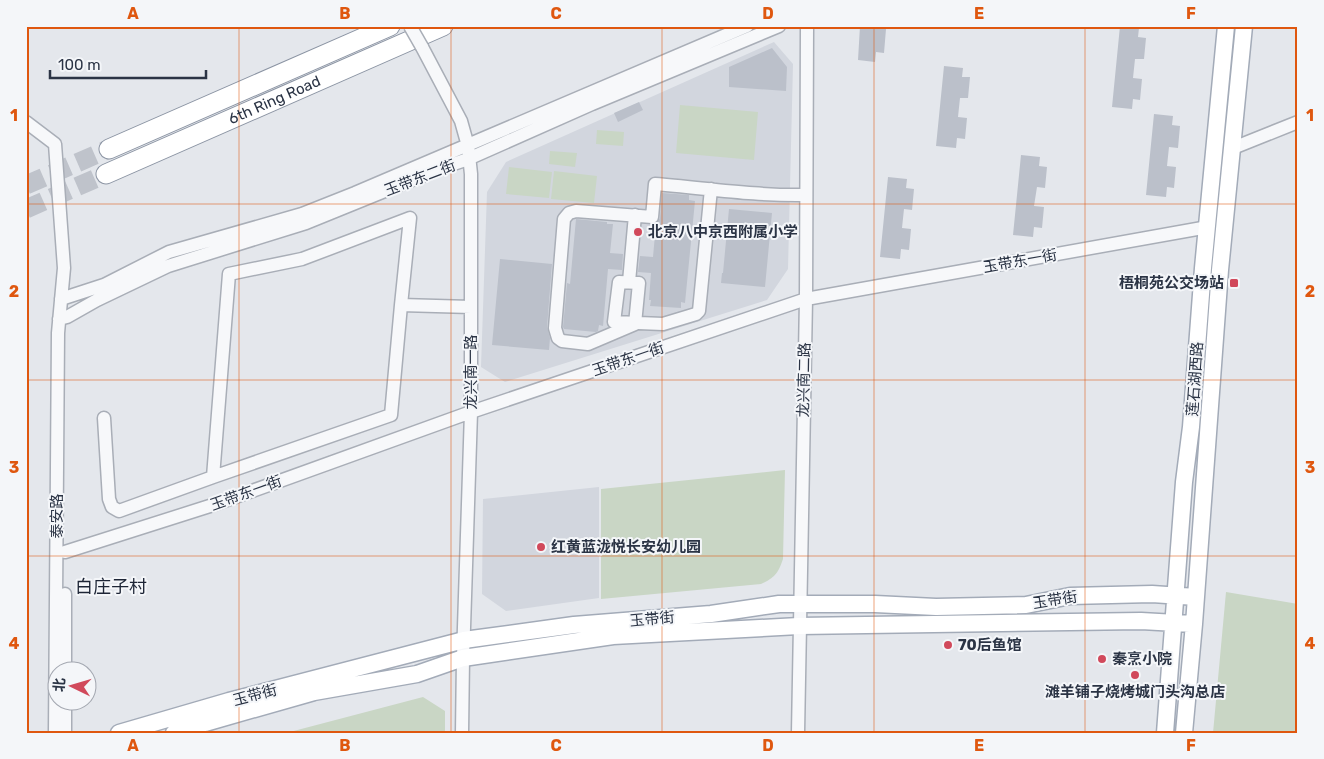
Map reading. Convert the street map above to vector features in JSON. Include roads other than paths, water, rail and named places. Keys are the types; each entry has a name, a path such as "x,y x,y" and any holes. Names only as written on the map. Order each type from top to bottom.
{"highway":[{"name":"6th Ring Road","path":"109,149 390,26"},
{"name":"6th Ring Road","path":"106,174 443,26"}],"main road":[{"name":"莲石湖西路","path":"1165,733 1184,482 1192,427 1226,26"},
{"name":"莲石湖西路","path":"1184,733 1194,624 1220,270 1244,26"},
{"name":"玉带街","path":"119,733 229,701 464,640 574,625 711,614 779,604 875,604 942,607 1026,605 1070,596 1152,594 1196,597"},
{"name":"玉带街","path":"174,733 314,692 417,674 463,658 613,636 799,626 1141,621 1194,624"}],"street":[{"name":"龙兴南一路","path":"410,26 461,121 468,146 471,174 471,412 462,733"},
{"name":"玉带东二街","path":"61,299 104,285 169,252 302,214 468,146 747,26"},
{"name":"玉带东二街","path":"63,318 168,266 306,223 468,159 592,104 778,26"},
{"name":"龙兴南二路","path":"798,733 806,299 807,26"},
{"name":"泰安路","path":"26,122 55,144 64,268 61,299 63,318 65,662"},
{"path":"1233,148 1298,122"},
{"path":"635,324 588,344 562,341 558,338 555,328 558,229 569,213 576,210 652,217 655,184 806,195"},
{"path":"635,324 639,283 618,282 614,322 635,324 663,324 696,314 699,311 711,189"},
{"path":"629,282 635,216"},
{"path":"104,418 109,498 112,507 119,511 391,414 410,218 302,259 229,274 213,477"},
{"name":"玉带东一街","path":"65,552 216,504 471,412 806,299 1208,227"},
{"path":"401,305 471,307"},
{"name":"泰安路","path":"55,733 63,318"},
{"path":"65,712 65,733"}],"tunnel":[{"path":"26,185 109,149"},
{"path":"26,209 106,174"}],"place":[{"name":"北京八中京西附属小学","path":"638,232"},
{"name":"梧桐苑公交场站","path":"1234,283"},
{"name":"红黄蓝泷悦长安幼儿园","path":"541,547"},
{"name":"70后鱼馆","path":"948,645"},
{"name":"秦烹小院","path":"1102,659"},
{"name":"滩羊铺子烧烤城门头沟总店","path":"1135,675"}],"district":[{"name":"白庄子村","path":"111,587"}]}
